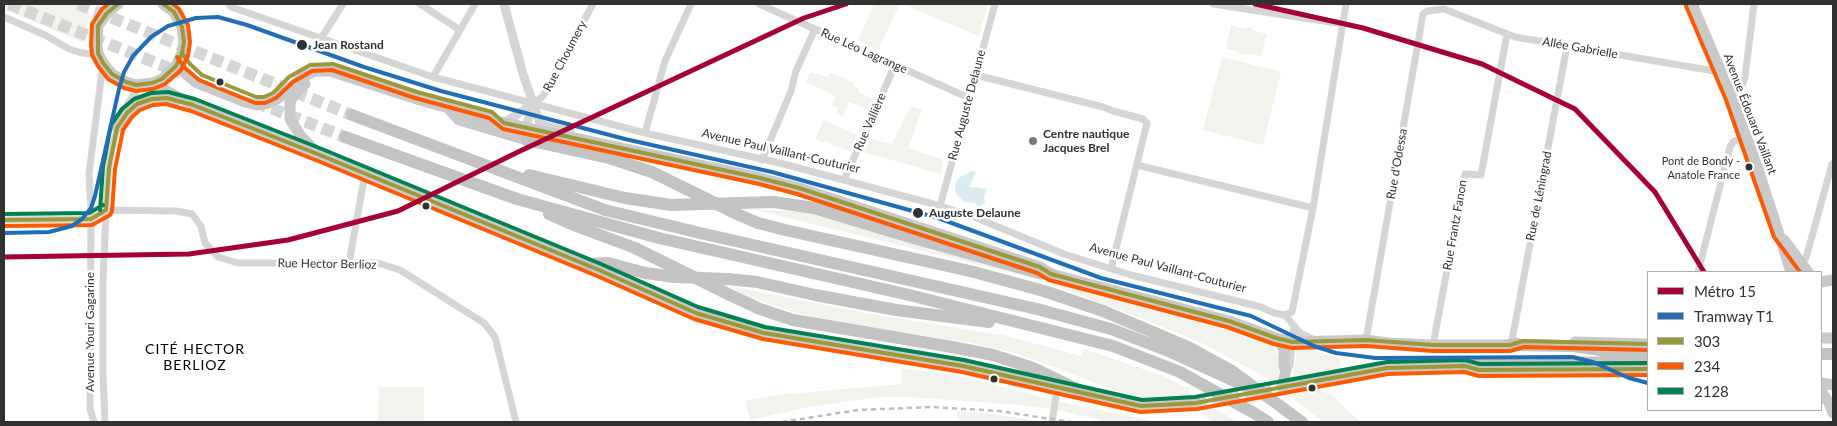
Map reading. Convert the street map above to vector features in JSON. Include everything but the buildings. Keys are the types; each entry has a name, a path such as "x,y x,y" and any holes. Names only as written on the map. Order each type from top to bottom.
{"highway":[{"path":"352,115 605,210 1037,308 1111,329 1171,352 1263,394"},
{"path":"345,137 517,199 659,238 1053,330 1113,346 1180,372 1268,422"},
{"path":"530,137 609,158 652,172 758,222 785,230 970,271 1044,291 1086,305 1142,326 1188,347 1232,371 1302,422"},
{"path":"488,166 625,198 671,205 774,202 814,208 913,238 1039,273 1051,274"},
{"path":"517,199 576,226 635,248 760,309 793,320 952,347 993,356 1034,368 1093,397"},
{"path":"584,264 608,263 645,273 675,278 728,279 757,282 896,310 1053,330"},
{"path":"1510,345 1573,346 1613,352 1647,354"},
{"path":"1465,366 1478,363 1647,362"}],"main road":[{"path":"118,4 106,9 98,26 97,45 101,59 112,74 131,84 149,84 162,79 176,66 182,53 183,34 177,17 163,4"},
{"name":"Avenue Édouard Vaillant","path":"1692,4 1732,98 1791,271"},
{"path":"176,66 197,83 245,102 258,105 278,100 297,81 316,71 330,71 449,109 504,123 530,137"},
{"path":"320,155 292,125 289,106 294,95 301,86 316,78 332,79 353,86 366,83"},
{"path":"149,84 193,105 320,155 584,264 696,313 764,333 963,366 1056,389 1141,406 1196,403"},
{"path":"117,128 130,110 147,100 167,98 193,105"},
{"path":"449,109 459,120 530,137 600,144 800,188 1040,267 1051,274 1229,321 1293,342 1366,340 1434,345 1510,345 1523,341 1647,344"},
{"name":"Avenue Édouard Vaillant","path":"1780,235 1807,271"},
{"path":"1276,338 1284,349 1284,366 1286,370 1282,386 1387,368 1465,366 1479,370 1647,369"},
{"path":"1822,392 1833,413"}],"street":[{"name":"Avenue Paul Vaillant-Couturier","path":"229,4 231,7 434,77 645,133 844,180 940,206 974,217 1064,254 1111,269 1261,307 1274,313 1285,315"},
{"path":"322,38 343,4"},
{"path":"420,4 460,30"},
{"path":"434,77 474,4"},
{"path":"504,4 540,122 545,126 577,133 600,144"},
{"name":"Rue Choumery","path":"533,104 543,96 593,4"},
{"path":"645,133 665,61 691,4"},
{"name":"Rue Léo Lagrange","path":"759,4 970,98"},
{"name":"Rue Auguste Delaune","path":"940,206 995,4"},
{"path":"1213,4 1343,24"},
{"path":"1318,341 1300,333 1285,315 1292,312 1313,208 1346,4"},
{"path":"1732,98 1743,86 1754,4"},
{"name":"Allée Gabrielle","path":"1444,6 1507,34 1720,72"},
{"name":"Rue d'Odessa","path":"1366,340 1423,14 1426,11 1444,6"},
{"path":"4,17 47,36 69,49 101,59"},
{"path":"762,160 791,91 796,71 815,29"},
{"name":"Rue Frantz Fanon","path":"1434,345 1465,174 1481,175 1507,34"},
{"name":"Rue de Léningrad","path":"1510,345 1567,46"},
{"name":"Avenue Youri Gagarine","path":"94,422 90,410 91,219 89,174 101,59"},
{"name":"Rue Vallière","path":"844,180 895,65"},
{"path":"976,75 1095,104 1144,119 1147,123 1111,269"},
{"name":"Avenue Youri Gagarine","path":"105,422 102,374 103,282 108,168 122,112 137,90 149,84"},
{"path":"504,123 533,104"},
{"path":"530,137 527,123 533,104"},
{"path":"1698,271 1730,147 1738,139 1746,136"},
{"path":"1806,258 1832,164"},
{"path":"1137,165 1313,208"},
{"path":"348,263 364,174"},
{"path":"4,220 91,219 106,210"},
{"name":"Rue Hector Berlioz","path":"106,210 176,211 192,214 201,226 205,243 218,257 238,263 378,263 400,270 484,323 495,338 516,422"},
{"path":"1286,370 1290,366 1294,326"},
{"path":"102,374 110,422"},
{"path":"1052,422 1056,389"}],"shaded area":[{"path":"4,4 88,4 89,17 84,43 4,9"},
{"path":"874,4 900,4 878,50 858,41"},
{"path":"902,4 988,4 979,36"},
{"path":"1231,25 1244,29 1247,27 1252,28 1254,31 1267,34 1261,56 1240,54 1238,51 1226,48"},
{"path":"1222,57 1281,72 1263,145 1203,130"},
{"path":"810,72 828,77 831,73 854,83 854,86 859,89 858,92 873,99 868,109 849,102 842,116 836,113 838,108 832,105 835,96 806,82"},
{"path":"911,106 922,110 908,148 943,160 941,174 864,152 871,139 892,144"},
{"path":"824,120 857,135 850,151 836,147 825,140 824,143 815,139"},
{"path":"970,171 976,172 969,187 987,189 984,197 985,203 981,206 977,206 975,203 964,202 956,194 955,185 957,180"},
{"path":"751,209 808,212 927,249 1253,333 1272,343 1279,357 1280,373 1274,382 1204,344 1034,278"},
{"path":"730,286 871,314 1007,336 1081,356 1084,349 1163,376 1188,388 1191,396 1172,399 1149,399 1120,392 1016,353 971,343 824,320 782,309 740,293"},
{"path":"1296,350 1312,350 1340,359 1341,369 1292,377"},
{"path":"901,368 958,376 1061,402 1153,421 1192,422 1110,422 1056,410 1021,405 908,397 881,397 857,400 804,408 750,420 745,401 776,395 902,384"},
{"path":"379,387 424,387 424,422 378,422"},
{"path":"1313,388 1332,395 1360,422 1323,422 1290,396"},
{"path":"1209,406 1239,422 1212,422 1201,412"},
{"path":"957,411 994,414 1045,422 959,422"}],"tunnel":[{"path":"9,4 181,73"},
{"path":"78,4 352,115"},
{"path":"255,102 345,137"},
{"path":"1196,403 1282,386"}],"railway":[{"path":"782,422 858,410 932,407 999,411 1071,422"}],"metro line":[{"name":"15","path":"4,257 189,254 288,240 398,211 518,152 804,18 846,4"},
{"name":"15","path":"1255,4 1363,28 1482,64 1575,109 1655,192 1703,271"}],"tram line":[{"name":"T1","path":"4,233 49,232 72,226 82,219 91,208 95,196 119,89 124,72 133,56 151,37 168,26 196,18 218,17 247,25 364,67 441,91 625,139 772,172 938,218 1101,278 1251,316 1314,346 1336,353 1375,358 1572,357 1593,362 1629,378 1647,383"}],"transit line":[{"name":"234","path":"108,4 102,9 92,24 92,55 108,79 124,88 136,91 153,89 165,84 181,70 188,56 190,42 188,25 179,9 173,4"},
{"name":"303","path":"118,4 107,13 98,26 98,53 112,74 136,85 152,83 162,79 176,66 182,53 184,42 182,27 174,12 163,4"},
{"name":"234","path":"1686,6 1726,100 1774,237 1799,271"},
{"name":"303","path":"182,53 202,75 256,97 264,97 273,93 289,77 310,65 333,64 417,92 492,112 504,123 799,188 1040,267 1051,274 1229,321 1293,342 1366,340 1433,345 1510,345 1523,341 1647,344"},
{"name":"234","path":"177,57 185,68 199,80 255,103 265,103 276,98 293,82 312,71 332,70 415,98 489,118 503,129 759,184 797,194 1037,273 1049,280 1227,327 1274,344 1292,348 1366,346 1433,351 1510,351 1524,347 1647,350"},
{"name":"2128","path":"100,210 103,167 111,125 122,109 134,99 151,93 168,92 195,99 322,149 601,264 698,307 765,327 964,360 1142,400 1195,397 1387,362 1465,360 1480,364 1647,363"},
{"name":"303","path":"106,210 109,168 117,128 127,113 137,104 152,99 167,98 193,105 320,155 599,270 696,313 764,333 963,366 1141,406 1196,403 1387,368 1465,366 1479,370 1647,369"},
{"name":"234","path":"4,226 92,225 110,215 112,211 115,169 123,130 132,117 140,110 153,105 166,104 191,111 318,161 597,276 694,319 763,339 962,372 1140,412 1197,409 1388,374 1464,372 1479,376 1647,375"},
{"name":"2128","path":"4,214 89,213 103,205"},
{"name":"303","path":"4,220 91,219 106,210"}],"place":[{"name":"Jean Rostand","path":"302,45"},
{"name":"Centre nautique Jacques Brel","path":"1033,141"},
{"name":"Pont de Bondy - Anatole France","path":"1749,167"},
{"name":"Auguste Delaune","path":"918,213"}],"district":[{"name":"CITÉ HECTOR BERLIOZ","path":"195,358"}]}
